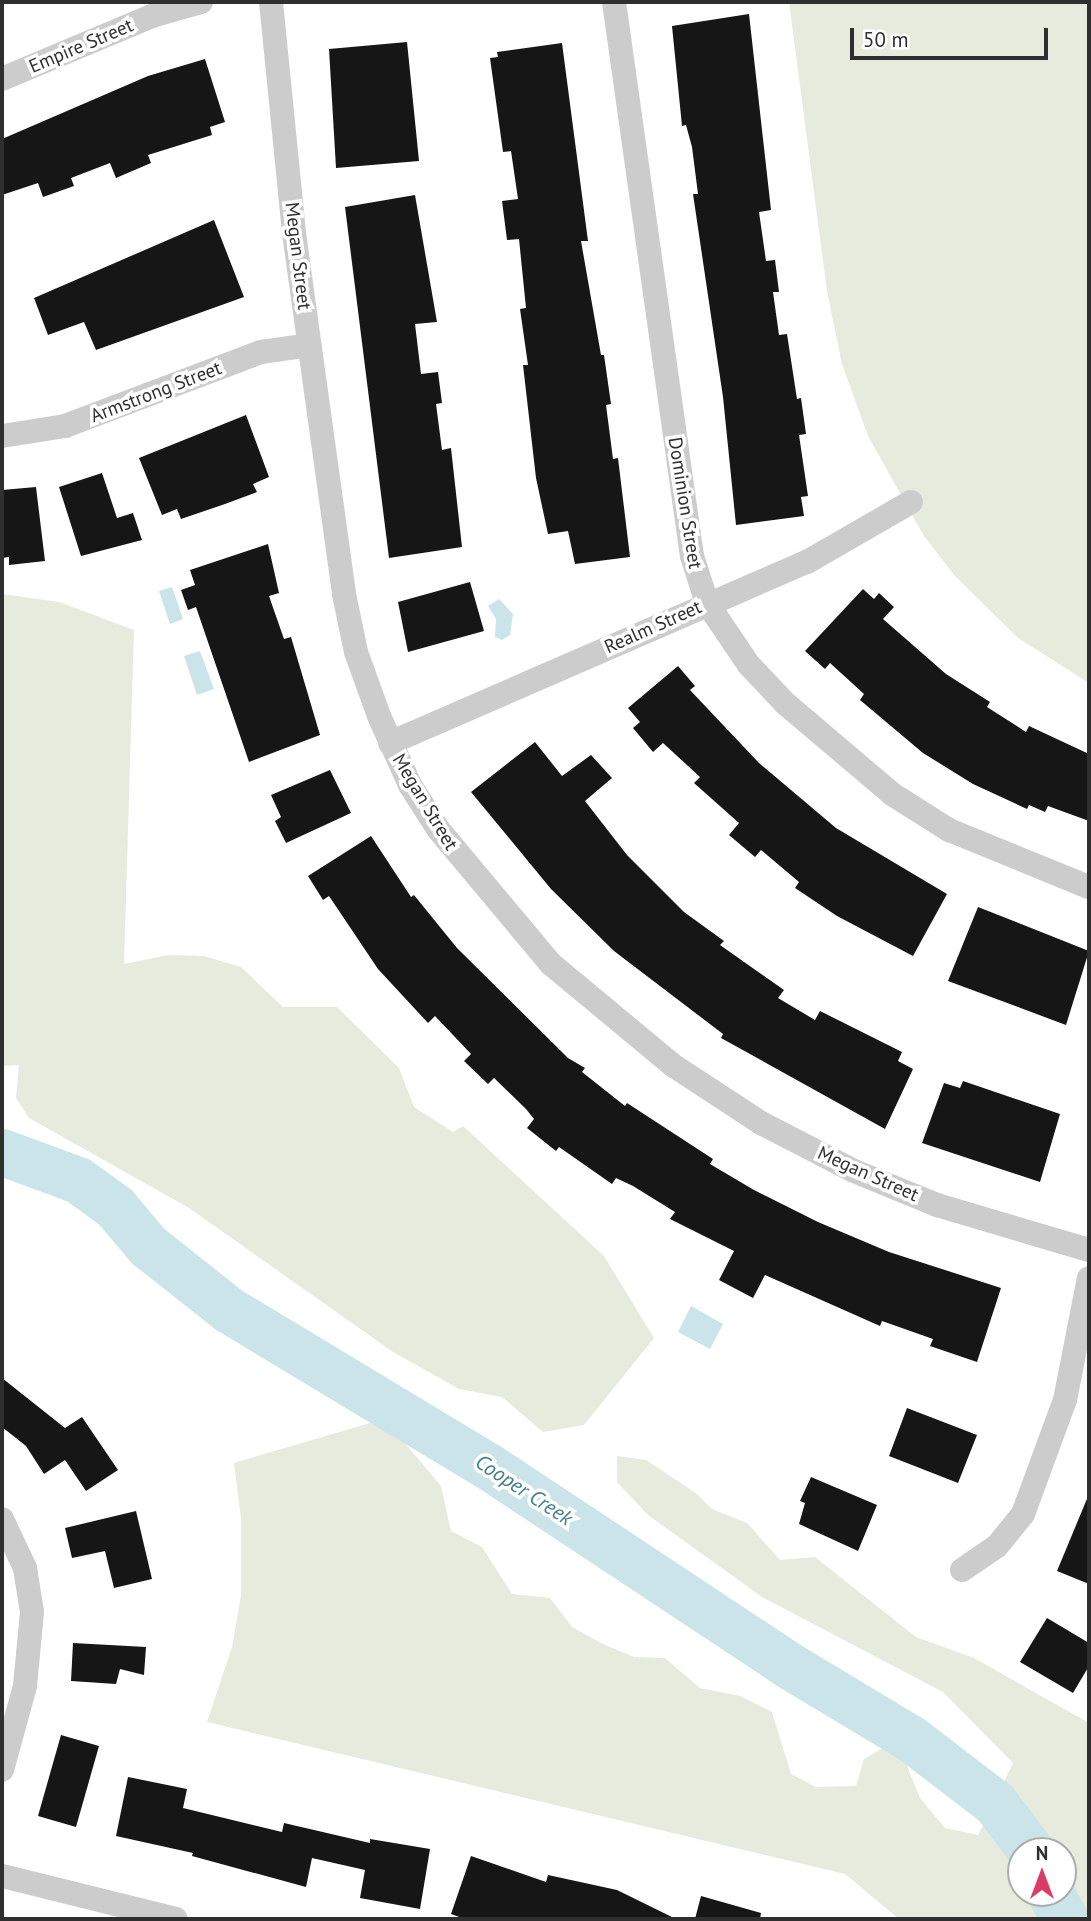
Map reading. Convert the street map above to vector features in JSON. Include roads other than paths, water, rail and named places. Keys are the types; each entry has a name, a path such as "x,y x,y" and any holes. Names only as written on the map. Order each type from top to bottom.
{"street":[{"name":"Empire Street","path":"2,79 152,16 201,2"},
{"name":"Megan Street","path":"271,2 310,345 344,594 356,652 390,743 438,829 506,915 551,964 674,1066 761,1123 854,1171 937,1206 1089,1250"},
{"name":"Dominion Street","path":"614,2 692,556 707,603 749,665 786,704 892,794 949,830 1089,887"},
{"name":"Armstrong Street","path":"2,436 65,426 261,352 310,345"},
{"name":"Realm Street","path":"390,743 707,603 807,562 911,502"},
{"path":"962,1570 997,1546 1023,1514 1065,1400 1089,1278"},
{"path":"2,1519 25,1568 32,1612 25,1686 2,1770"},
{"path":"2,1876 176,1919"}],"water":[{"path":"172,587 183,619 170,624 159,591"},
{"path":"499,599 513,614 510,635 502,640 495,637 496,619 488,606"},
{"path":"200,651 214,689 197,695 184,656"},
{"path":"691,1306 723,1324 710,1349 678,1332"}],"waterway":[{"name":"Cooper Creek","path":"2,1152 78,1180 115,1207 148,1246 229,1310 488,1466 790,1666 910,1738 995,1803 1020,1837"},
{"name":"Cooper Creek","path":"1058,1907 1065,1919"}]}
